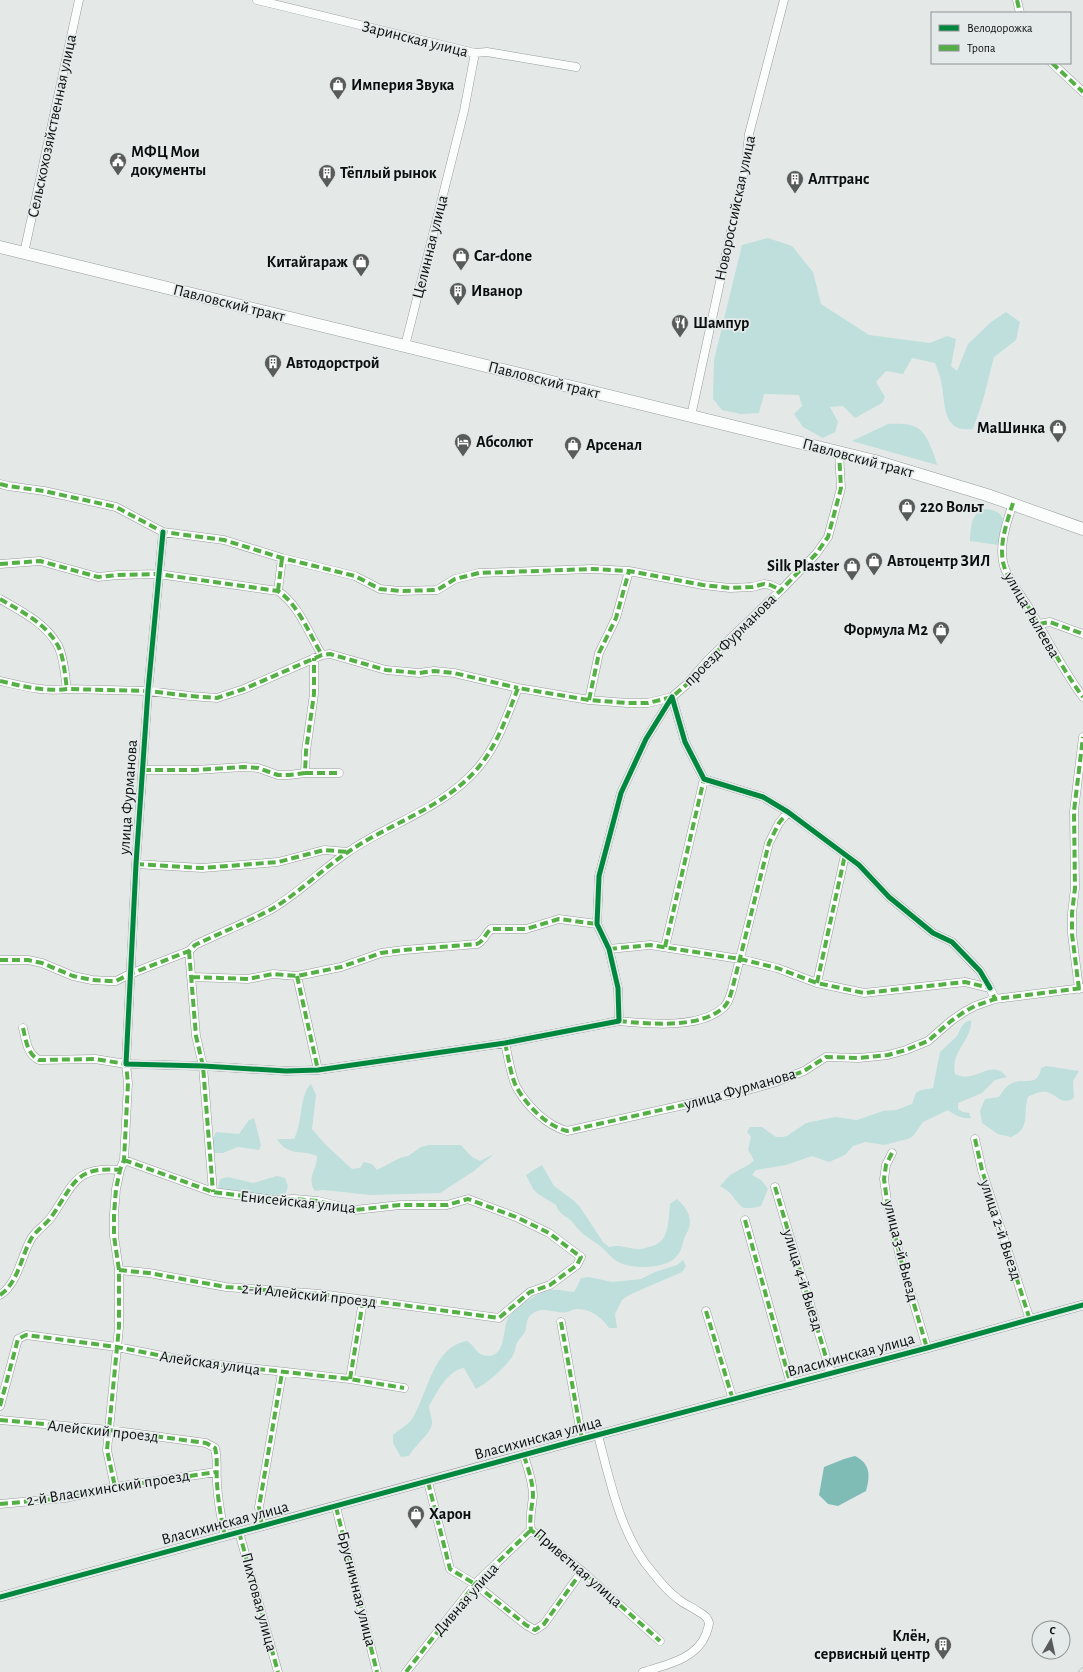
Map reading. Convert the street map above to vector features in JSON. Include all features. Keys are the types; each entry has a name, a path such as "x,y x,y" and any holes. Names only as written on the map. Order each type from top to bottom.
{"main road":[{"name":"Павловский тракт","path":"0,247 839,452 919,473 1013,503 1083,529"}],"street":[{"name":"Сельскохозяйственная улица","path":"24,253 79,0"},
{"name":"Заринская улица","path":"257,0 475,53 487,52 576,67"},
{"name":"Новороссийская улица","path":"690,416 746,162 749,134 784,0"},
{"path":"1017,0 1020,12"},
{"name":"Целинная улица","path":"405,346 464,111 475,53"},
{"path":"1053,64 1083,92"},
{"name":"проезд Фурманова","path":"318,656 338,655 386,670 419,673 434,671 454,673 518,688 589,700 648,703 672,697 686,685 709,659 781,590 816,554 828,537 840,488 839,452"},
{"path":"0,484 44,491 116,507 163,532 224,540 282,558 355,576 380,589 400,591 437,590 455,579 479,573 592,568 629,571 703,585 730,588 752,587 764,584 778,587 781,590"},
{"name":"улица Рылеева","path":"1013,503 1006,525 1002,551 1004,567 1039,624 1068,677 1083,697"},
{"name":"улица Фурманова","path":"115,1487 107,1450 117,1347 120,1270 114,1236 114,1214 120,1170 124,1160 128,1083 126,1064 136,864 148,691 163,532"},
{"path":"278,591 282,558"},
{"path":"0,564 40,561 98,578 118,575 158,574 278,591 287,597 294,606 318,656 306,751 305,773"},
{"path":"589,700 600,653 616,618 629,571"},
{"path":"0,599 29,616 47,631 58,645 67,689"},
{"path":"1039,624 1050,622 1083,634"},
{"path":"0,682 55,690 148,691 217,698 244,689 318,656"},
{"path":"0,960 28,960 42,963 73,976 92,980 116,981 189,951 195,945 270,910 348,852 442,800 462,785 478,768 492,749 518,688"},
{"path":"665,946 704,779 685,742 672,697"},
{"path":"619,1022 618,988 609,949 597,924 599,876 621,793 646,738 672,697"},
{"path":"1081,989 1072,934 1072,913 1075,888 1074,811 1083,737"},
{"path":"143,770 195,770 244,767 258,768 278,775 289,776 305,773 339,773"},
{"path":"704,779 763,797 788,812 859,865 889,897 933,933 952,942 980,971 995,999"},
{"path":"23,1028 28,1049 33,1057 39,1060 95,1059 126,1064 203,1066 286,1071 318,1070 505,1043 619,1022 655,1025 695,1021 714,1013 725,1006 729,1000 769,843 778,823 788,812"},
{"path":"136,864 202,868 278,862 324,850 348,852"},
{"path":"817,983 845,855"},
{"path":"192,977 248,979 273,974 297,976 341,967 380,953 477,944 482,941 491,929 526,929 559,919 597,924"},
{"path":"609,949 650,945 665,946 740,959 776,968 817,983 864,993 965,982 990,988"},
{"path":"189,951 196,1036 203,1066 213,1192"},
{"path":"297,976 318,1070"},
{"name":"улица Фурманова","path":"505,1043 516,1087 526,1102 544,1119 558,1129 567,1132 737,1093 773,1083 804,1071 826,1058 888,1055 906,1050 928,1041 964,1012 975,1006 995,999 1081,989"},
{"name":"улица 2-й Выезд","path":"975,1139 984,1175 1030,1320"},
{"name":"улица 3-й Выезд","path":"892,1153 886,1165 884,1179 887,1201 900,1257 927,1348"},
{"name":"Енисейская улица","path":"124,1160 213,1192 274,1200 294,1199 318,1201 355,1210 400,1205 447,1205 468,1199 516,1217 549,1233 581,1257 577,1266 550,1285 530,1292 499,1318"},
{"path":"0,1295 5,1292 15,1276 32,1238 51,1218 79,1177 92,1171 120,1170"},
{"name":"улица 4-й Выезд","path":"775,1187 831,1374"},
{"path":"745,1220 791,1384"},
{"name":"2-й Алейский проезд","path":"120,1270 156,1274 226,1287 320,1294 499,1318"},
{"path":"350,1379 363,1300"},
{"name":"Власихинская улица","path":"0,1597 1083,1305"},
{"path":"706,1311 733,1400"},
{"path":"561,1322 582,1439"},
{"name":"Алейская улица","path":"0,1406 18,1339 26,1336 117,1347 193,1362 282,1373 350,1379 404,1388"},
{"path":"262,1526 258,1507 282,1373"},
{"name":"Алейский проезд","path":"0,1420 109,1430 206,1443 215,1448 217,1456 216,1472"},
{"path":"598,1436 618,1505 632,1542 643,1562 667,1589 679,1600 701,1613 707,1618 709,1623 705,1637 696,1650 672,1663 643,1672"},
{"name":"Приветная улица","path":"524,1456 533,1495 530,1520 531,1530 582,1571 660,1641"},
{"path":"216,1472 218,1503 225,1536"},
{"name":"2-й Власихинский проезд","path":"0,1504 65,1498 115,1487 216,1472"},
{"path":"428,1482 450,1569 475,1584 526,1625 535,1630 544,1624 582,1571"},
{"name":"Брусничная улица","path":"336,1506 377,1672"},
{"name":"Дивная улица","path":"406,1672 475,1584 531,1530"},
{"name":"Пихтовая улица","path":"240,1532 278,1672"}],"shaded area":[{"path":"768,238 792,246 813,272 821,304 869,335 930,343 947,336 956,339 951,366 957,371 968,344 991,322 1006,312 1020,322 1016,340 994,357 983,400 973,429 963,429 955,426 950,421 945,407 941,379 935,363 912,358 903,374 886,371 876,382 885,397 882,403 855,418 843,406 830,407 838,422 835,432 823,438 803,427 794,414 802,406 799,395 764,394 759,413 741,414 722,410 713,399 714,360 742,245"},
{"path":"888,424 911,425 921,431 929,442 937,465 852,441"},
{"path":"982,509 997,512 1002,516 1003,519 999,545 970,541 973,519"},
{"path":"971,1020 969,1033 958,1052 954,1066 955,1074 970,1076 989,1070 995,1070 1001,1072 1007,1077 995,1080 982,1093 958,1103 958,1109 969,1113 971,1118 961,1117 948,1110 923,1122 913,1136 908,1139 884,1145 865,1142 853,1146 845,1155 829,1162 812,1156 786,1165 756,1170 752,1175 761,1180 768,1189 761,1206 749,1208 743,1207 730,1193 720,1186 730,1175 750,1164 754,1160 748,1150 751,1137 747,1132 750,1127 762,1127 776,1137 782,1137 787,1136 806,1123 835,1117 857,1120 883,1111 896,1110 912,1104 916,1093 921,1090 933,1088 940,1052 957,1036 962,1026"},
{"path":"1046,1066 1079,1071 1073,1081 1074,1098 1066,1101 1047,1092 1037,1093 1028,1097 1024,1125 1018,1133 1011,1137 998,1134 982,1123 980,1111 985,1099 999,1097 1006,1087 1017,1081 1034,1080 1037,1078 1041,1068"},
{"path":"311,1084 316,1095 312,1129 325,1144 352,1169 360,1168 364,1162 372,1164 377,1170 400,1158 408,1156 421,1147 429,1145 461,1145 472,1157 480,1161 494,1154 474,1171 440,1193 371,1195 323,1190 315,1191 312,1178 317,1156 290,1150 281,1145 277,1139 294,1139 299,1125 305,1095"},
{"path":"254,1118 261,1145 259,1150 238,1147 223,1153 206,1153 216,1132 239,1134 249,1120"},
{"path":"542,1165 554,1186 580,1207 603,1242 609,1247 620,1246 640,1249 656,1245 661,1241 667,1231 670,1204 677,1199 685,1208 690,1220 689,1229 684,1238 679,1254 664,1264 650,1267 629,1266 615,1260 599,1245 580,1231 572,1221 560,1212 556,1205 538,1194 533,1189 526,1175"},
{"path":"277,1176 285,1178 288,1186 286,1193 261,1196 241,1194 218,1187 220,1179 228,1177 253,1183"},
{"path":"683,1260 686,1266 682,1272 629,1295 622,1300 615,1314 617,1328 609,1328 603,1320 595,1314 581,1309 575,1309 562,1313 543,1310 534,1313 529,1317 525,1332 517,1342 515,1352 508,1363 486,1383 476,1389 464,1368 448,1377 439,1388 429,1406 432,1422 430,1430 409,1456 401,1457 393,1443 393,1435 408,1424 412,1419 418,1409 432,1373 438,1362 446,1352 455,1345 467,1341 481,1354 491,1356 500,1349 509,1317 512,1313 535,1296 552,1290 574,1292 581,1278 589,1277 612,1282 641,1279 655,1272 677,1265"}],"water":[{"path":"855,1456 867,1467 868,1480 866,1491 838,1506 828,1504 819,1495 824,1467"}],"railway":[{"path":"1080,1672 1083,1669"}],"marked path":[{"path":"1017,0 1020,12"},
{"path":"1053,64 1083,92"},
{"path":"0,960 28,960 42,963 73,976 92,980 116,981 189,951 195,945 270,910 290,897 348,852 381,832 432,805 463,783 477,769 496,741 518,688 589,700 627,703 648,703 672,697 686,685 709,659 781,590 816,554 828,537 841,488 839,452"},
{"path":"0,484 44,491 116,507 163,532 224,540 282,558 355,576 380,589 400,591 437,590 455,579 479,573 592,569 629,571 703,585 730,588 752,587 764,584 781,590"},
{"path":"1013,503 1003,542 1002,558 1004,566 1011,581 1029,608 1061,664 1083,697"},
{"path":"278,591 282,558"},
{"path":"0,564 40,561 98,577 158,574 278,591 298,612 322,655"},
{"path":"589,700 599,653 616,618 629,571"},
{"path":"0,599 32,618 52,637 61,654 67,689"},
{"path":"1039,624 1050,622 1083,634"},
{"path":"0,681 25,687 50,690 148,691 217,698 244,689 322,655 330,654 386,670 419,673 434,671 454,673 518,688"},
{"path":"143,770 195,770 244,767 258,768 278,775 305,773 306,751 314,694 314,658"},
{"path":"1079,989 1072,934 1072,913 1075,888 1074,811 1083,737"},
{"path":"305,773 339,773"},
{"path":"665,947 704,779"},
{"path":"619,1021 659,1024 689,1022 714,1014 726,1005 732,990 769,843 779,823 788,812"},
{"path":"136,864 202,868 278,862 324,850 348,852"},
{"path":"817,983 845,855"},
{"path":"192,977 248,979 273,974 297,976 341,967 381,953 477,944 491,929 526,929 559,919 597,924"},
{"path":"609,949 650,945 740,959 777,968 817,983 864,993 965,982 990,988 995,999"},
{"path":"189,951 196,1036 203,1066 213,1192"},
{"path":"297,976 318,1070"},
{"path":"505,1043 513,1078 521,1095 526,1102 545,1120 552,1125 567,1131 737,1093 773,1083 804,1071 826,1057 859,1058 888,1055 906,1050 928,1041 964,1012 975,1006 995,999 1083,988"},
{"path":"23,1028 29,1050 39,1060 95,1059 126,1064 128,1083 124,1160 116,1189 114,1214 114,1236 119,1270 119,1327 107,1450 115,1487"},
{"path":"975,1139 982,1170 1030,1320"},
{"path":"892,1153 886,1165 884,1179 887,1201 900,1257 927,1348"},
{"path":"119,1270 149,1273 226,1287 320,1294 499,1318 530,1292 550,1285 577,1265 581,1257 549,1233 516,1217 468,1199 447,1205 400,1205 355,1210 318,1201 294,1199 274,1200 213,1192 124,1160"},
{"path":"0,1295 6,1290 15,1277 31,1239 50,1219 71,1186 85,1174 93,1171 120,1170"},
{"path":"775,1187 831,1374"},
{"path":"745,1220 791,1385"},
{"path":"350,1379 363,1301"},
{"path":"706,1311 733,1400"},
{"path":"561,1322 582,1439"},
{"path":"0,1406 18,1339 26,1335 117,1347 193,1362 350,1379 404,1388"},
{"path":"262,1526 259,1507 282,1373"},
{"path":"0,1420 109,1430 206,1443 215,1448 216,1452 218,1496 225,1536"},
{"path":"524,1456 533,1491 530,1517 531,1530 582,1571 660,1641"},
{"path":"0,1504 65,1498 115,1487 216,1472"},
{"path":"428,1482 450,1569 475,1584 526,1625 535,1630 544,1624 582,1571"},
{"path":"336,1507 377,1672"},
{"path":"406,1672 475,1584 531,1530"},
{"path":"239,1532 278,1672"}],"cycle path":[{"path":"163,532 148,691 136,864 126,1064 203,1066 286,1071 318,1070 505,1043 619,1021 618,988 609,949 597,924 599,876 621,793 646,739 672,697 685,742 704,779 763,797 788,812 859,865 889,897 933,933 952,942 980,971 990,988"},
{"path":"0,1597 1083,1305"}],"place":[{"name":"Империя Звука","path":"338,100"},
{"name":"МФЦ Мои документы","path":"118,176"},
{"name":"Тёплый рынок","path":"327,188"},
{"name":"Алттранс","path":"795,194"},
{"name":"Car-done","path":"461,271"},
{"name":"Китайгараж","path":"361,277"},
{"name":"Иванор","path":"458,306"},
{"name":"Шампур","path":"680,338"},
{"name":"Автодорстрой","path":"273,378"},
{"name":"МаШинка","path":"1058,443"},
{"name":"Абсолют","path":"463,457"},
{"name":"Арсенал","path":"573,460"},
{"name":"220 Вольт","path":"907,522"},
{"name":"Автоцентр ЗИЛ","path":"874,576"},
{"name":"Silk Plaster","path":"852,581"},
{"name":"Формула М2","path":"941,645"},
{"name":"Харон","path":"416,1529"},
{"name":"Клён, сервисный центр","path":"943,1660"}]}
